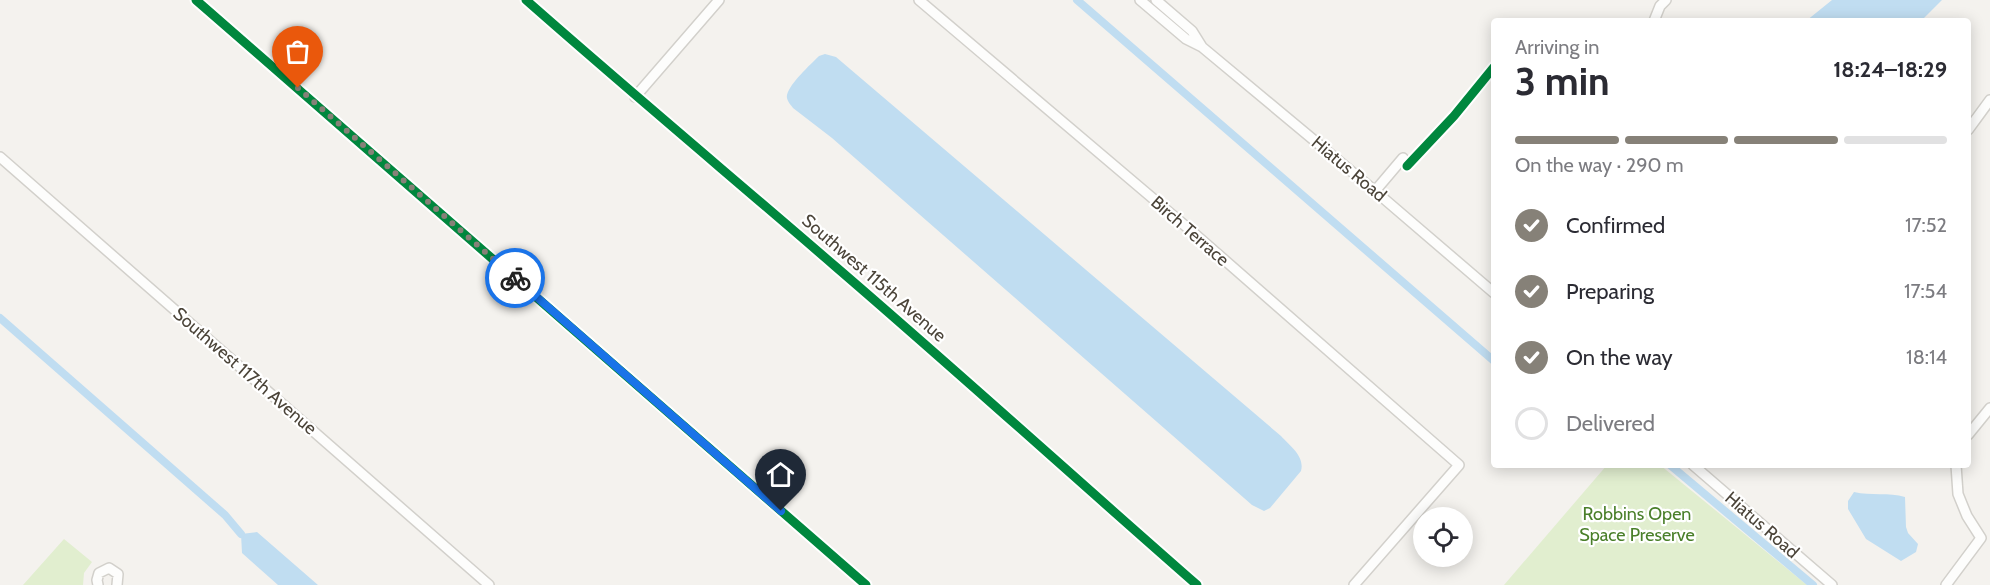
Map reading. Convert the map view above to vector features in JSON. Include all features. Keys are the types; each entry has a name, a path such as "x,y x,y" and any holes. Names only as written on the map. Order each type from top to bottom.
{"street":[{"path":"196,0 866,585"},
{"name":"Southwest 115th Avenue","path":"526,0 635,97 835,266 1197,585"},
{"path":"635,97 719,0"},
{"name":"Birch Terrace","path":"919,0 1196,235 1459,465 1354,585"},
{"name":"Hiatus Road","path":"1140,0 1186,39 1202,47 1491,290"},
{"name":"Hiatus Road","path":"1156,0 1192,31 1202,47"},
{"path":"1655,18 1665,0"},
{"path":"1971,126 1990,100"},
{"name":"Southwest 117th Avenue","path":"0,157 489,585"},
{"path":"1375,191 1403,158"},
{"path":"1971,431 1990,408"},
{"name":"Hiatus Road","path":"1696,468 1832,585"},
{"path":"1946,585 1986,540 1967,516 1958,494 1956,468"},
{"path":"98,585 97,576 105,568 115,571 120,584"}],"green space":[{"name":"Robbins Open Space Preserve","path":"1604,468 1664,468 1807,585 1504,585"},
{"path":"64,539 92,562 84,573 83,585 23,585"}],"water":[{"path":"1832,0 1942,0 1924,18 1810,18"},
{"path":"825,54 836,57 1281,436 1299,456 1302,466 1301,471 1270,508 1264,511 1252,505 832,138 793,108 787,99 789,90 819,56"},
{"path":"1854,492 1905,497 1906,527 1908,533 1918,544 1916,552 1901,561 1866,539 1848,509 1848,501"},
{"path":"257,532 318,585 278,585 242,553 241,534"}],"waterway":[{"path":"1077,0 1491,358"},
{"path":"0,318 225,515 241,534"},
{"path":"1674,468 1813,585"}],"cycle path":[{"path":"196,0 866,585"},
{"path":"526,0 881,306 1197,585"},
{"path":"1407,166 1454,116 1491,71"}],"way so far":[{"path":"298,88 515,278"}],"route":[{"path":"515,278 781,511"}]}
